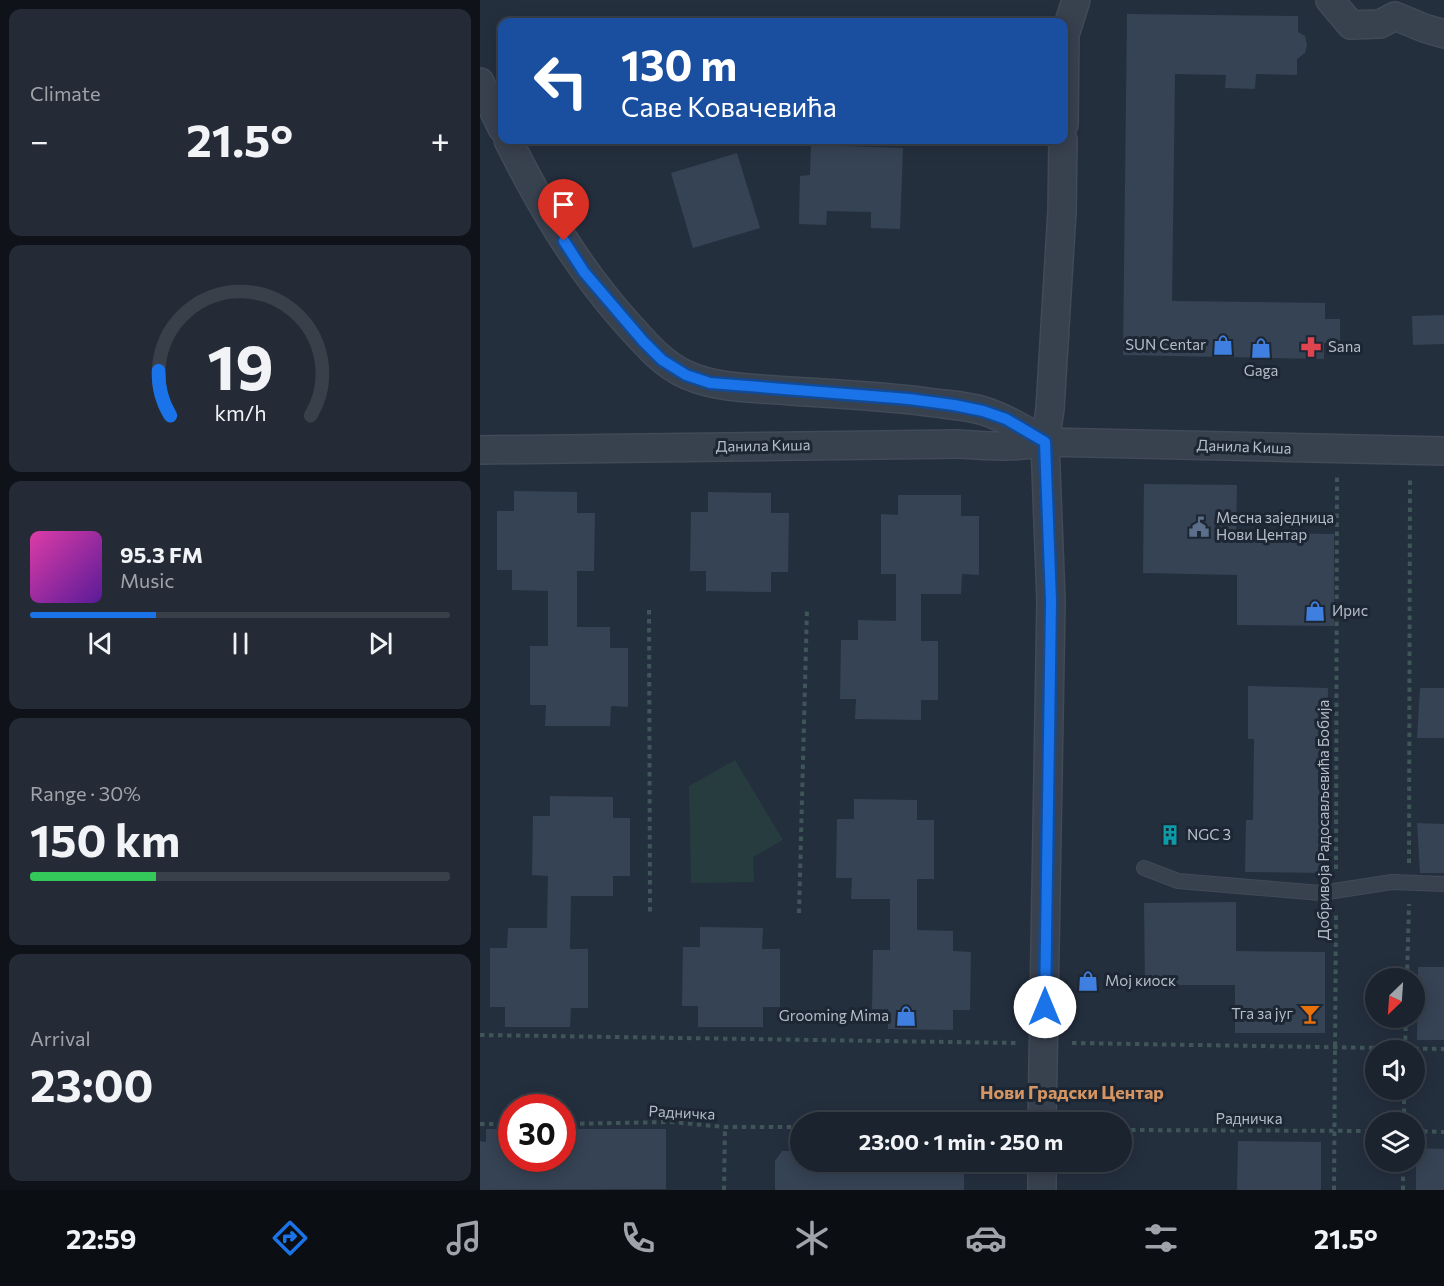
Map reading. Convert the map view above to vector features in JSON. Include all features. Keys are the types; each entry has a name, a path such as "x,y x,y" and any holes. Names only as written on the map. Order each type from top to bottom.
{"street":[{"path":"1068,25 1076,0"},
{"path":"1330,0 1351,25 1380,24 1395,8 1424,28 1444,34"},
{"path":"480,82 498,120"},
{"path":"510,144 554,226 584,272 643,341 662,360 686,375 710,383 909,399 983,411 1006,419 1045,442"},
{"path":"1042,1112 1051,601 1045,442 1052,386 1062,211 1063,144"},
{"name":"Данила Киша","path":"480,450 958,444 1004,447 1045,442 1444,451"},
{"path":"1042,1172 1042,1190"}],"lane":[{"path":"1144,868 1178,880 1195,883 1322,893 1392,882 1444,884"}],"path":[{"name":"Добривоја Радосављевића Бобија","path":"1334,1190 1337,450"},
{"path":"1407,968 1411,451"},
{"path":"799,913 807,609"},
{"path":"649,610 650,913"},
{"path":"480,1035 1365,1048"},
{"path":"1425,1049 1444,1049"},
{"name":"Радничка","path":"576,1124 671,1122 725,1127 790,1127"},
{"path":"480,1124 498,1124"},
{"path":"724,1190 725,1127"},
{"name":"Радничка","path":"1132,1131 1365,1131"},
{"path":"1425,1131 1444,1132"},
{"path":"1403,1172 1403,1190"}],"green space":[{"path":"735,760 783,840 753,857 754,882 691,883 689,786"}],"building":[{"path":"1127,14 1298,16 1298,32 1305,36 1307,45 1305,53 1297,59 1297,75 1256,74 1255,89 1225,88 1226,75 1175,74 1172,301 1325,303 1325,319 1340,319 1340,343 1324,343 1324,359 1123,355"},
{"path":"811,145 903,148 900,229 871,228 871,212 827,211 826,225 799,224 800,176 810,175"},
{"path":"737,153 760,228 693,248 671,173"},
{"path":"1444,315 1444,344 1413,345 1412,316"},
{"path":"1144,484 1237,485 1236,533 1334,534 1334,626 1237,625 1237,575 1143,573"},
{"path":"514,491 577,492 577,513 595,513 594,571 577,571 577,627 610,627 610,648 628,648 628,707 611,706 610,726 545,726 546,705 530,705 530,646 548,646 548,591 512,590 512,570 497,570 497,511 514,511"},
{"path":"708,492 771,493 771,513 789,513 788,572 771,572 771,592 706,591 706,571 690,571 691,512 708,512"},
{"path":"898,495 961,495 961,516 979,516 979,575 962,574 961,594 921,594 921,641 938,641 938,700 921,700 921,720 855,719 856,699 840,699 841,640 858,640 858,620 896,621 896,574 881,574 881,514 898,515"},
{"path":"1248,686 1328,688 1327,739 1320,739 1319,822 1325,822 1325,873 1245,872 1246,820 1253,820 1254,739 1248,739"},
{"path":"1420,688 1444,688 1444,738 1417,738"},
{"path":"550,796 613,797 613,818 630,818 630,876 613,876 613,896 571,896 570,949 588,949 588,1008 571,1008 570,1027 505,1027 505,1007 490,1007 490,948 507,948 508,928 547,928 548,876 532,875 533,816 550,816"},
{"path":"854,799 917,800 917,820 934,820 934,879 917,879 917,930 953,931 953,951 971,952 970,1010 953,1010 953,1030 888,1029 888,1009 872,1009 873,950 890,950 890,899 851,899 852,878 836,878 837,819 854,819"},
{"path":"1417,823 1444,824 1444,873 1420,873"},
{"path":"1236,902 1236,951 1325,952 1325,1033 1235,1033 1235,985 1145,985 1144,903"},
{"path":"700,927 763,928 762,949 780,949 780,1007 763,1007 763,1027 698,1027 698,1006 682,1006 683,947 700,947"},
{"path":"1444,967 1444,1040 1417,1040 1417,1028 1425,1028 1425,968 1418,968"},
{"path":"486,1129 498,1129 498,1172 576,1172 576,1129 666,1129 666,1189 480,1190 480,1141 486,1142"},
{"path":"1238,1141 1321,1142 1321,1190 1237,1190"},
{"path":"1425,1148 1444,1149 1444,1190 1416,1190 1416,1172 1425,1172"},
{"path":"782,1151 790,1151 790,1172 964,1172 964,1190 775,1190 775,1161"}],"place":[{"name":"SUN Centar","path":"1223,345"},
{"name":"Sana","path":"1311,347"},
{"name":"Gaga","path":"1261,348"},
{"name":"Месна заједница Нови Центар","path":"1199,527"},
{"name":"Ирис","path":"1315,611"},
{"name":"NGC 3","path":"1170,835"},
{"name":"Мој киоск","path":"1088,981"},
{"name":"Тга за југ","path":"1310,1014"},
{"name":"Grooming Mima","path":"906,1016"}],"district":[{"name":"Нови Градски Центар","path":"1072,1093"}],"route":[{"path":"564,241 584,272 643,341 662,360 686,375 710,383 909,399 954,405 1006,419 1045,442 1051,601 1045,1007"}]}
